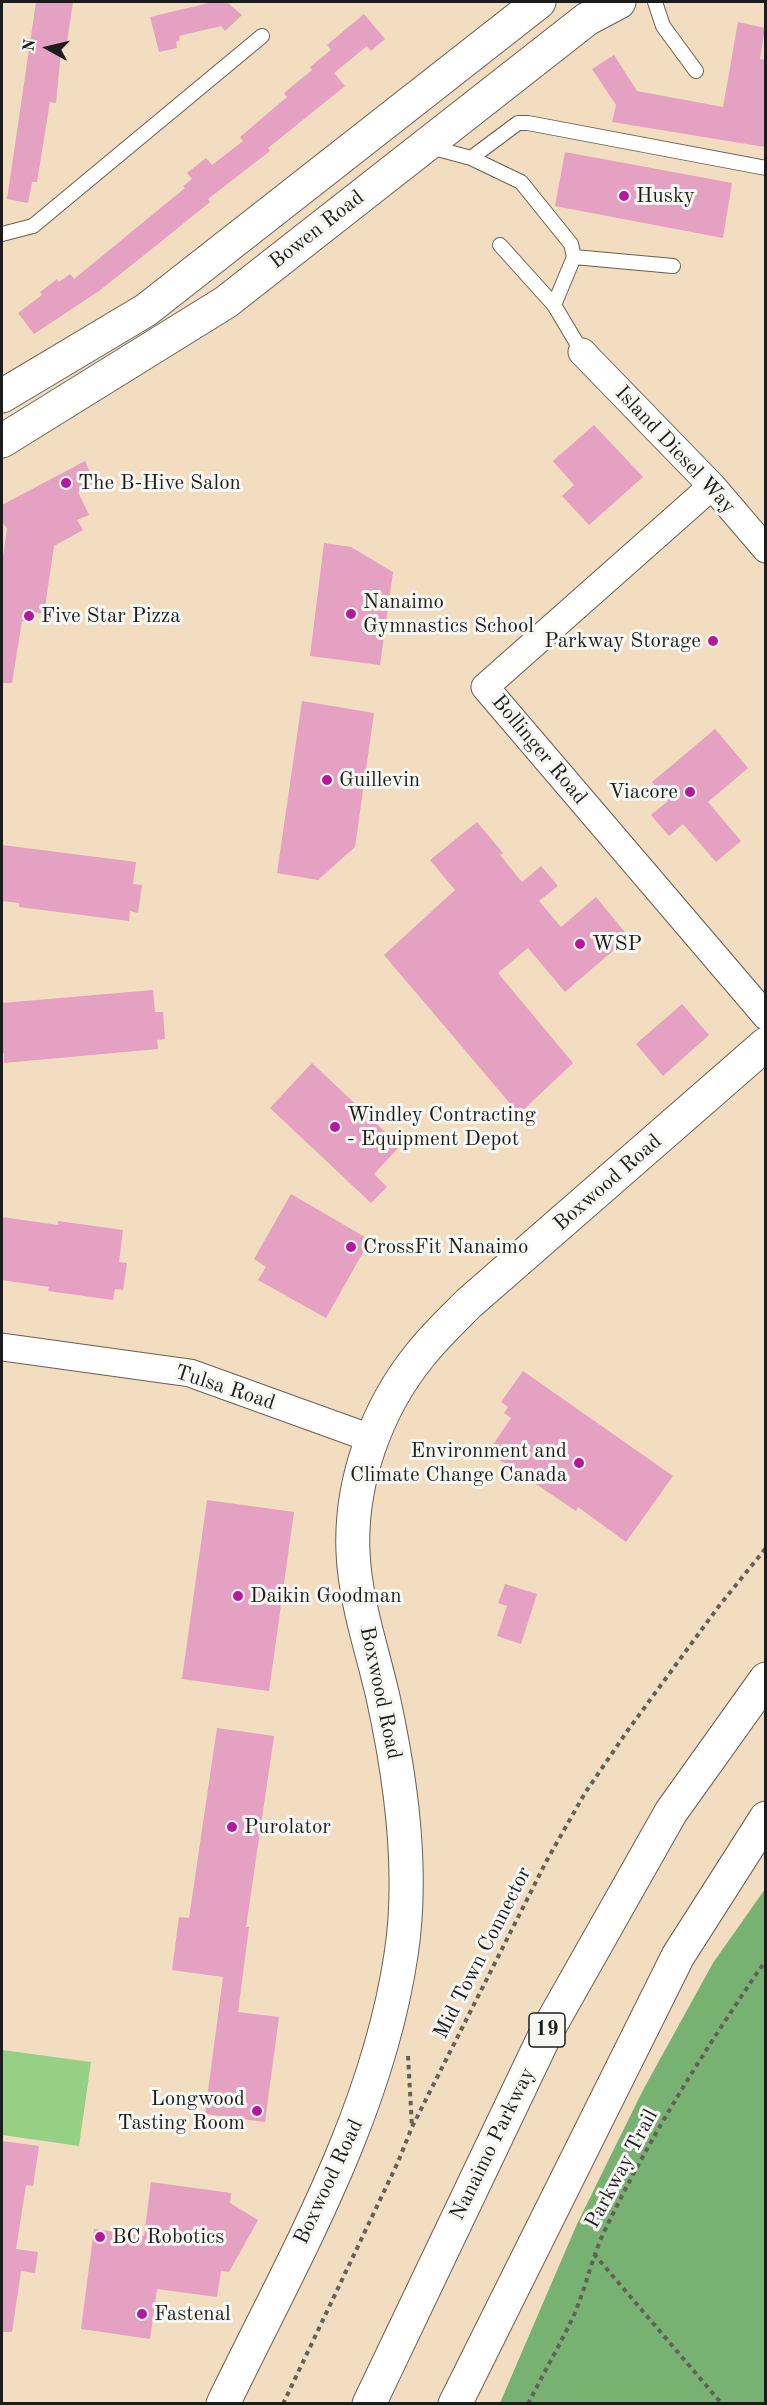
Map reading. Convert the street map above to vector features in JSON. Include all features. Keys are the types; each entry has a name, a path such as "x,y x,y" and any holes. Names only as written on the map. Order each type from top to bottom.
{"main road":[{"name":"Bowen Road","path":"2,396 17,379 146,310 539,2"},
{"name":"Bowen Road","path":"2,441 226,302 587,19 619,2"},
{"name":"Boxwood Road","path":"223,2403 309,2228 361,2113 381,2053 402,1952 405,1896 404,1830 399,1788 382,1696 365,1625 353,1554 355,1501 373,1439 399,1384 418,1356 441,1331 476,1297 765,1044"},
{"name":"Nanaimo Parkway","path":"369,2403 546,2033 671,1812 765,1679"},
{"path":"455,2403 678,1956 765,1818"}],"street":[{"name":"Island Diesel Way","path":"582,352 712,486 765,549"},
{"name":"Bollinger Road","path":"712,486 485,687 765,1016"},
{"name":"Tulsa Road","path":"2,1347 190,1373 373,1439"}],"lane":[{"path":"655,2 663,26 696,71"},
{"path":"2,234 33,226 262,36"},
{"path":"471,158 518,123 528,123 765,168"},
{"path":"425,146 471,158 521,182 573,250 673,266"},
{"path":"500,245 554,304 582,352"},
{"path":"554,304 573,250"}],"path":[{"name":"Mid Town Connector","path":"283,2403 398,2162 412,2127 547,1860 585,1793 635,1720 765,1548"},
{"name":"Parkway Trail","path":"528,2403 574,2315 594,2254 621,2199 669,2113 765,1960"},
{"path":"407,2053 412,2127"},
{"path":"594,2254 722,2403"}],"green space":[{"path":"765,1889 765,2403 500,2403 577,2224 643,2090 713,1963"},
{"path":"2,2050 91,2062 79,2146 2,2135"}],"building":[{"path":"36,2 73,2 67,42 62,42 56,103 50,102 37,182 32,182 28,203 7,199"},
{"path":"213,2 227,2 242,15 225,31 221,26 179,36 180,40 176,42 177,48 159,52 150,17"},
{"path":"364,14 385,39 371,51 367,46 334,73 345,86 268,148 270,151 208,199 210,202 153,248 99,291 34,334 18,313 42,295 40,292 57,279 59,282 70,274 74,279 185,188 183,186 192,179 187,173 206,158 212,165 243,141 240,137 287,97 284,93 312,70 310,67 331,50 327,45"},
{"path":"738,22 765,28 760,59 765,60 765,147 612,122 616,105 592,69 614,55 637,91 723,107"},
{"path":"565,152 732,183 723,238 555,206"},
{"path":"594,425 643,477 589,525 562,496 574,485 553,461"},
{"path":"85,461 94,482 78,492 89,515 77,520 83,530 54,546 44,614 33,612 32,622 22,621 12,683 2,683 2,564 7,529 2,521 2,505"},
{"name":"Nanaimo Gymnastics School","path":"324,543 351,547 393,572 380,665 310,656"},
{"name":"Guillevin","path":"302,701 374,713 355,847 318,880 277,873"},
{"name":"Viacore","path":"715,729 748,768 708,802 741,841 716,862 683,824 669,836 651,815 668,801 652,782"},
{"path":"477,822 503,853 500,855 522,882 541,866 558,886 539,901 561,927 596,897 629,937 565,992 528,948 498,973 573,1063 519,1114 384,955 455,890 430,860"},
{"path":"2,845 136,862 133,884 142,885 138,913 130,911 129,921 19,907 19,903 2,901"},
{"path":"153,990 155,1012 163,1012 165,1039 157,1040 158,1049 4,1063 2,1003"},
{"path":"682,1004 709,1035 663,1076 636,1044"},
{"name":"Windley Contracting - Equipment Depot","path":"312,1063 400,1146 374,1174 387,1187 371,1203 270,1108"},
{"path":"291,1194 370,1240 326,1318 258,1280 266,1267 254,1259"},
{"path":"2,1217 58,1225 58,1221 123,1230 119,1262 127,1263 123,1290 115,1289 113,1300 48,1291 49,1287 2,1280"},
{"name":"Environment and Climate Change Canada","path":"523,1371 673,1476 626,1542 578,1507 576,1511 488,1452 511,1418 504,1413 508,1407 501,1402"},
{"name":"Daikin Goodman","path":"207,1500 294,1512 269,1691 182,1679"},
{"path":"505,1584 537,1594 521,1644 497,1636 507,1606 498,1603"},
{"path":"217,1728 274,1736 246,1927 249,1927 238,2012 279,2017 265,2122 205,2114 223,1977 172,1970 179,1917 189,1918"},
{"path":"2,2141 39,2146 33,2186 26,2185 16,2249 38,2252 35,2273 21,2271 12,2332 2,2332"},
{"path":"151,2182 231,2193 230,2203 258,2220 229,2272 221,2271 217,2297 157,2289 150,2339 81,2329 94,2229 144,2236"}],"place":[{"name":"Husky","path":"624,196"},
{"name":"The B-Hive Salon","path":"66,483"},
{"name":"Nanaimo Gymnastics School","path":"351,614"},
{"name":"Five Star Pizza","path":"29,616"},
{"name":"Parkway Storage","path":"713,641"},
{"name":"Guillevin","path":"327,780"},
{"name":"Viacore","path":"690,792"},
{"name":"WSP","path":"580,944"},
{"name":"Windley Contracting - Equipment Depot","path":"335,1127"},
{"name":"CrossFit Nanaimo","path":"351,1247"},
{"name":"Environment and Climate Change Canada","path":"579,1463"},
{"name":"Daikin Goodman","path":"238,1596"},
{"name":"Purolator","path":"232,1827"},
{"name":"Longwood Tasting Room","path":"257,2111"},
{"name":"BC Robotics","path":"100,2237"},
{"name":"Fastenal","path":"142,2314"}]}
